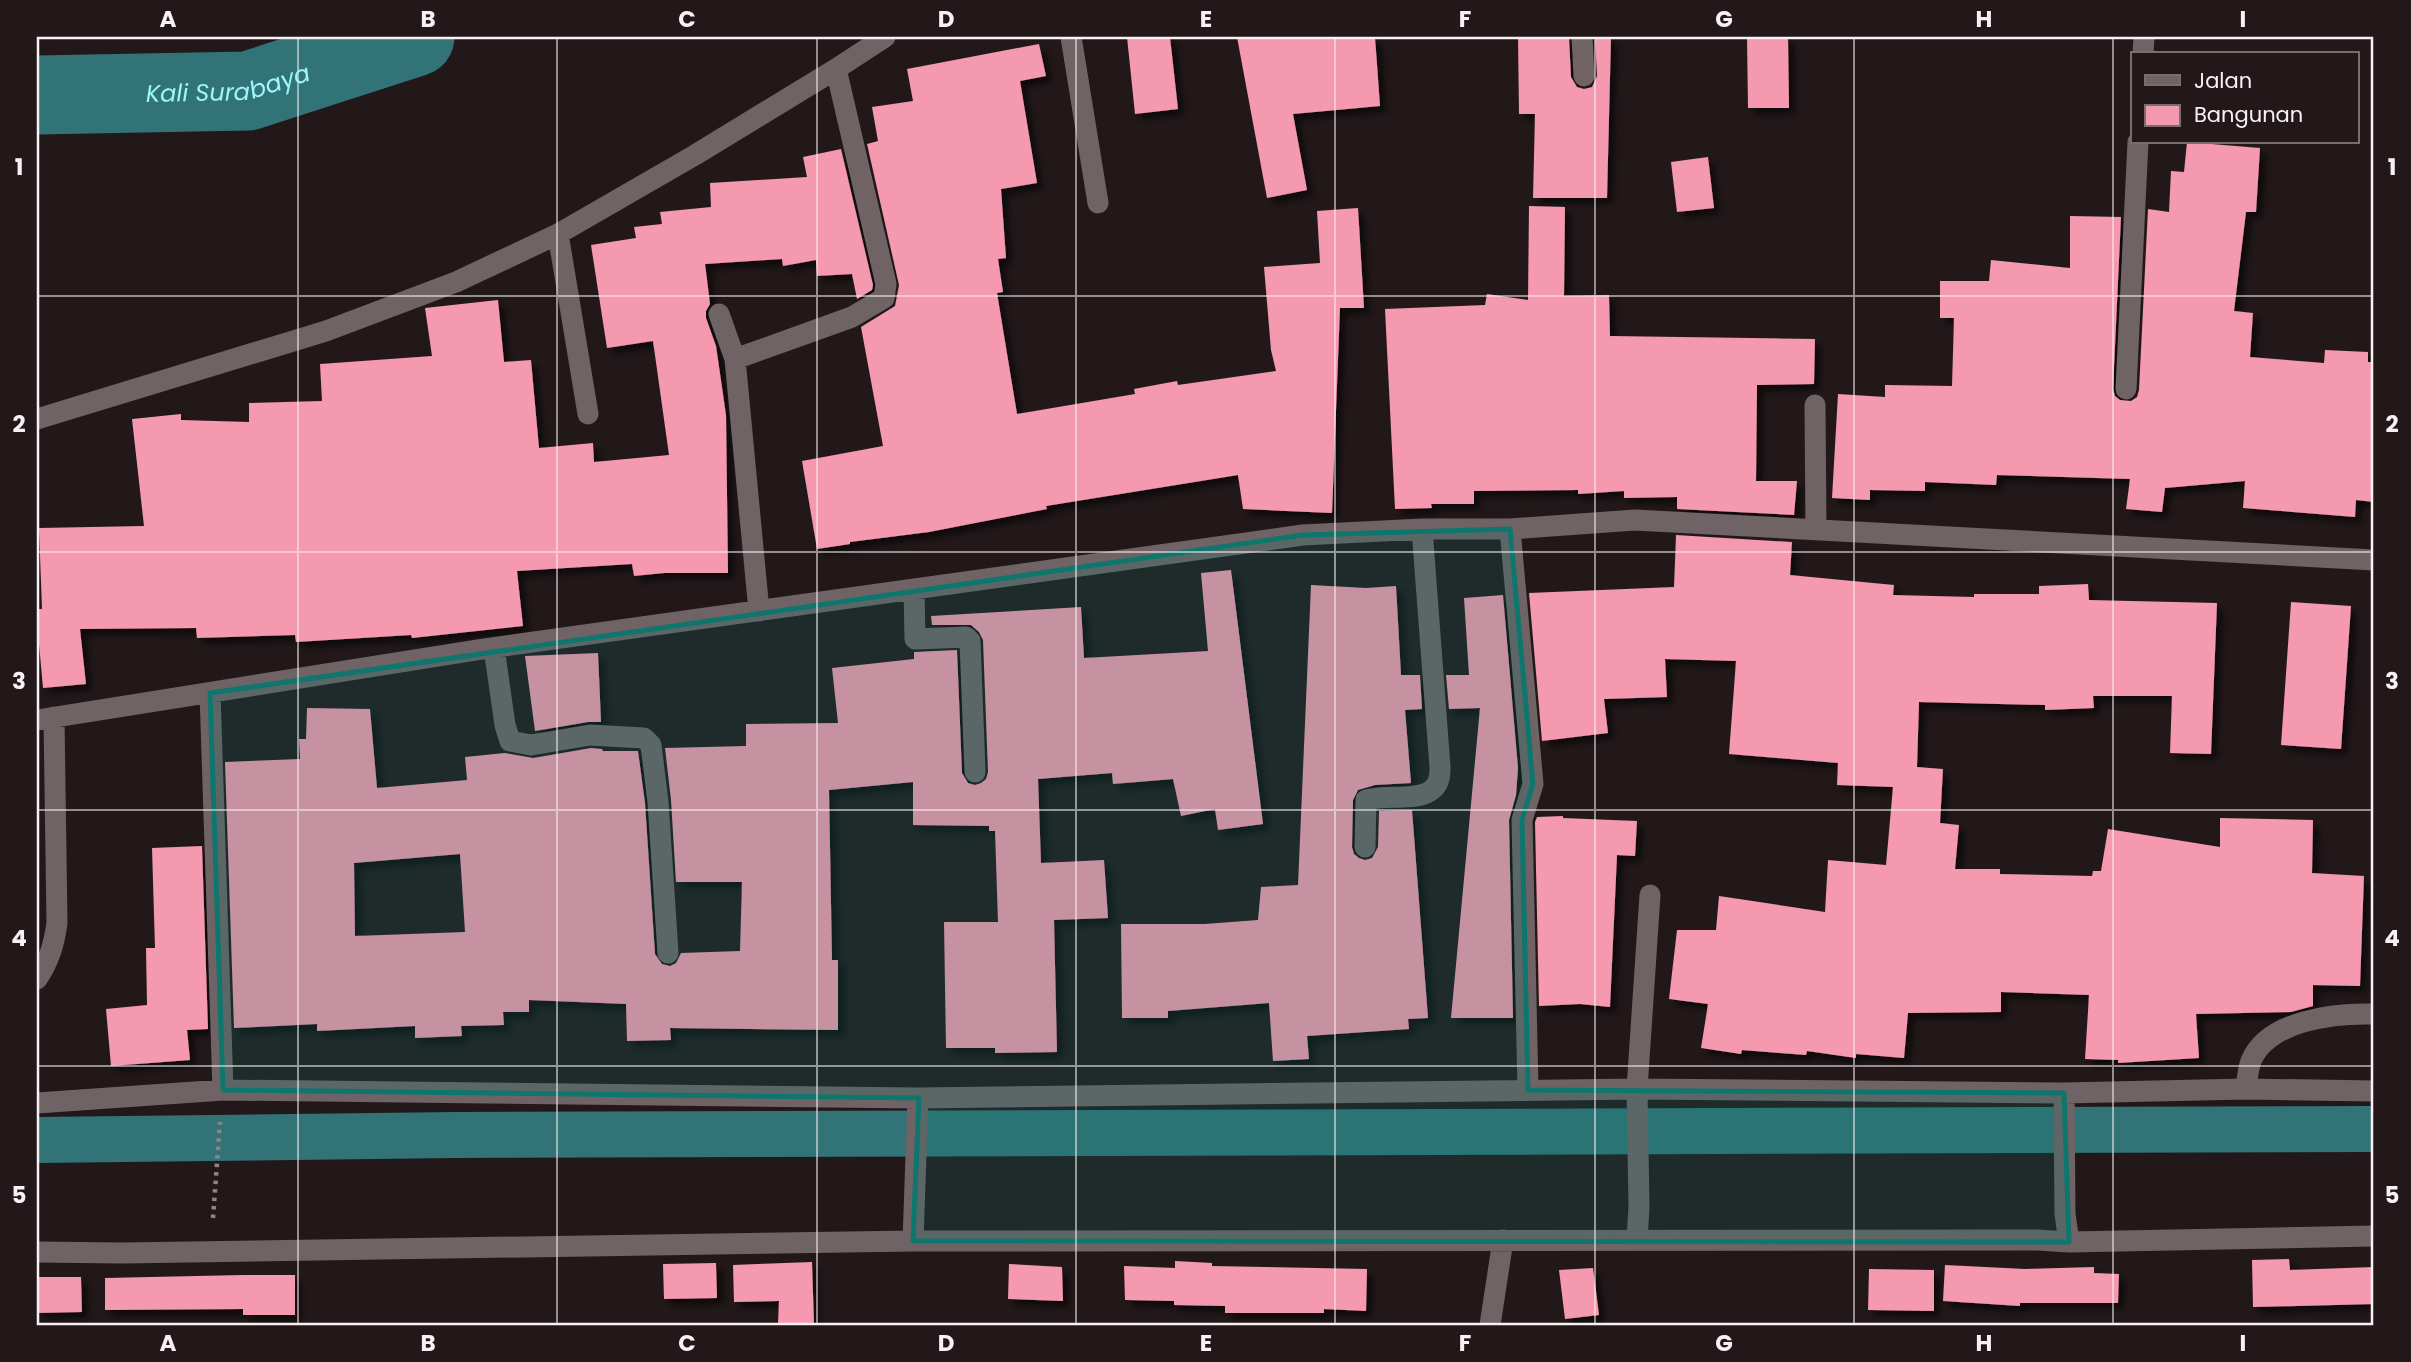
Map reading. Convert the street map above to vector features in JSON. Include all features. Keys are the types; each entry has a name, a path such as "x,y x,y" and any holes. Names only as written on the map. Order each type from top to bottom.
{"street":[{"path":"37,419 326,331 456,282 558,234 695,155 884,37"},
{"path":"1071,37 1098,203"},
{"path":"1582,37 1584,76"},
{"path":"735,359 852,317 884,298 886,284 836,69"},
{"path":"2126,389 2138,144"},
{"path":"558,234 589,414"},
{"path":"719,314 735,359 759,611"},
{"path":"1815,405 1816,530"},
{"path":"37,979 47,964 57,923 45,718 494,648 1303,534 1510,528 1635,520 2374,560"},
{"path":"1510,528 1533,784 1522,820 1528,1090"},
{"path":"1365,847 1366,800 1422,795 1436,788 1439,783 1422,529"},
{"path":"914,590 915,639 970,640 975,772"},
{"path":"494,648 505,725 510,740 531,744 590,735 644,738 651,745 658,802 668,953"},
{"path":"210,693 222,1100"},
{"path":"1637,1240 1638,1098 1650,895"},
{"path":"2246,1089 2251,1061 2268,1037 2278,1031 2327,1017 2374,1014"},
{"path":"37,1103 222,1100 918,1103 1528,1090 1638,1098 2065,1103 2246,1089 2374,1091"},
{"path":"914,1241 918,1103"},
{"path":"2065,1103 2065,1214 2069,1242"},
{"path":"37,1252 914,1241 2069,1242 2374,1236"},
{"path":"1490,1325 1503,1240"}],"path":[{"path":"213,1218 222,1100"}],"highlighted area":[{"path":"1510,529 1533,784 1522,820 1528,1090 2064,1093 2069,1242 913,1241 919,1098 223,1090 210,693 1303,535"}],"building":[{"path":"1127,37 1170,37 1178,109 1135,114"},
{"path":"1237,37 1375,37 1380,106 1293,114 1307,190 1267,198"},
{"path":"1518,37 1569,37 1571,77 1577,87 1584,89 1592,87 1597,76 1595,37 1611,37 1607,198 1533,198 1535,114 1519,114"},
{"path":"1747,37 1788,37 1789,108 1748,108"},
{"path":"1039,44 1046,76 1020,81 1037,183 1001,189 1006,258 998,259 1003,292 997,293 1017,414 1135,394 1134,389 1177,381 1178,385 1276,371 1271,350 1264,267 1320,263 1317,211 1358,208 1364,308 1340,308 1332,513 1243,509 1238,475 1046,506 1047,509 929,532 817,549 802,461 883,446 861,327 895,306 899,285 867,144 878,141 872,107 913,101 907,69"},
{"path":"2187,144 2260,148 2256,212 2246,212 2234,311 2253,313 2250,357 2324,363 2325,350 2368,352 2368,362 2374,362 2374,502 2356,500 2355,517 2243,508 2245,481 2165,488 2162,512 2126,509 2130,479 1997,475 1996,485 1925,482 1925,491 1870,490 1870,500 1832,498 1838,394 1885,397 1885,385 1952,386 1954,318 1940,318 1940,281 1989,281 1991,260 2070,268 2070,216 2121,217 2113,389 2120,400 2131,401 2137,397 2148,209 2169,212 2171,171 2184,172"},
{"path":"841,149 872,290 857,299 852,274 817,276 816,260 783,266 782,259 705,264 710,304 706,318 716,346 726,415 728,573 634,576 632,564 517,571 523,626 412,638 411,635 296,642 295,635 197,638 196,628 80,629 86,684 43,688 37,622 37,609 42,609 39,528 144,526 132,419 181,414 181,420 249,422 249,403 322,401 320,364 432,356 425,308 498,300 504,362 531,360 539,448 593,443 594,462 669,455 653,341 607,348 591,245 636,238 634,227 662,224 660,212 711,207 710,183 807,177 803,157"},
{"path":"1708,157 1714,208 1677,212 1671,162"},
{"path":"1529,206 1565,207 1564,296 1609,295 1610,336 1815,339 1814,384 1757,385 1756,481 1797,481 1794,515 1677,509 1677,497 1624,498 1624,491 1578,494 1578,490 1474,491 1474,504 1431,504 1432,508 1395,509 1385,309 1485,305 1487,294 1528,300"},
{"path":"1676,535 1792,542 1790,575 1894,585 1893,595 1974,597 1974,594 2039,594 2039,586 2088,584 2089,600 2217,603 2211,754 2170,753 2172,696 2093,696 2094,708 2045,710 2045,705 1919,702 1917,767 1943,769 1940,823 1959,825 1955,869 2000,869 2000,874 2092,876 2093,871 2101,871 2108,829 2220,847 2220,818 2313,820 2312,873 2364,876 2360,986 2313,985 2313,1006 2291,1012 2196,1014 2199,1058 2118,1063 2118,1060 2085,1059 2089,995 2001,992 2001,1012 1908,1013 1904,1058 1856,1054 1856,1058 1807,1051 1806,1055 1742,1050 1741,1054 1701,1048 1708,1004 1669,999 1677,930 1716,930 1719,896 1825,912 1828,860 1886,865 1893,787 1837,785 1838,763 1729,754 1736,661 1665,659 1667,697 1604,699 1608,733 1542,741 1529,593 1674,587"},
{"path":"1231,570 1263,824 1218,830 1215,809 1181,816 1173,779 1113,784 1112,773 1038,779 1041,863 1104,860 1108,918 1054,920 1057,1052 995,1053 995,1048 946,1048 944,922 998,922 995,831 989,831 989,826 913,825 913,782 829,790 832,960 838,960 838,1030 670,1028 671,1040 627,1041 626,1004 529,1000 529,1012 503,1012 504,1025 461,1026 462,1036 415,1038 415,1026 317,1031 317,1024 234,1028 225,762 300,759 299,739 306,739 307,708 370,709 377,788 467,780 465,757 505,753 533,758 591,748 603,751 638,751 645,803 655,954 662,964 670,966 676,963 681,953 740,951 742,882 676,882 665,748 746,746 746,724 838,723 832,668 914,659 914,652 957,650 962,773 968,783 975,785 986,779 988,772 983,640 971,625 932,625 931,616 1081,607 1084,658 1208,651 1201,573","holes":["460,854 465,932 355,936 354,863"]},
{"path":"1311,585 1366,588 1396,586 1401,675 1420,675 1422,709 1405,710 1411,783 1375,785 1358,790 1353,800 1352,847 1359,858 1372,858 1378,847 1379,811 1412,810 1428,1018 1408,1019 1409,1029 1307,1036 1309,1059 1273,1061 1269,1003 1168,1011 1168,1018 1122,1018 1121,924 1205,924 1258,920 1261,887 1298,885"},
{"path":"1503,595 1518,768 1516,795 1509,820 1513,1018 1451,1018 1480,708 1449,709 1446,675 1469,675 1464,598"},
{"path":"2291,602 2351,606 2341,749 2281,745"},
{"path":"598,653 601,722 535,731 525,656"},
{"path":"1537,817 1637,821 1635,856 1617,855 1610,1007 1580,1004 1539,1006 1535,822"},
{"path":"202,846 208,1029 187,1030 190,1060 111,1066 106,1009 147,1005 146,948 155,948 152,848"},
{"path":"2289,1259 2290,1270 2374,1267 2374,1304 2253,1307 2252,1260"},
{"path":"1175,1261 1212,1263 1212,1266 1367,1269 1366,1311 1324,1309 1324,1313 1225,1313 1225,1306 1125,1300 1124,1266 1175,1268"},
{"path":"812,1262 814,1324 778,1323 779,1301 734,1302 733,1265"},
{"path":"716,1263 717,1298 664,1299 663,1264"},
{"path":"1009,1264 1062,1267 1063,1301 1008,1299"},
{"path":"1945,1265 2025,1269 2094,1267 2094,1273 2119,1274 2118,1303 2020,1303 2020,1306 1943,1301"},
{"path":"1593,1268 1599,1315 1565,1319 1559,1270"},
{"path":"1869,1269 1934,1270 1934,1311 1868,1310"},
{"path":"295,1275 295,1315 243,1315 243,1309 105,1310 105,1278"},
{"path":"37,1277 81,1277 82,1312 37,1313"}],"waterway":[{"name":"Kali Surabaya","path":"37,95 248,91 415,37"},
{"path":"37,1140 455,1135 2374,1129"}]}
